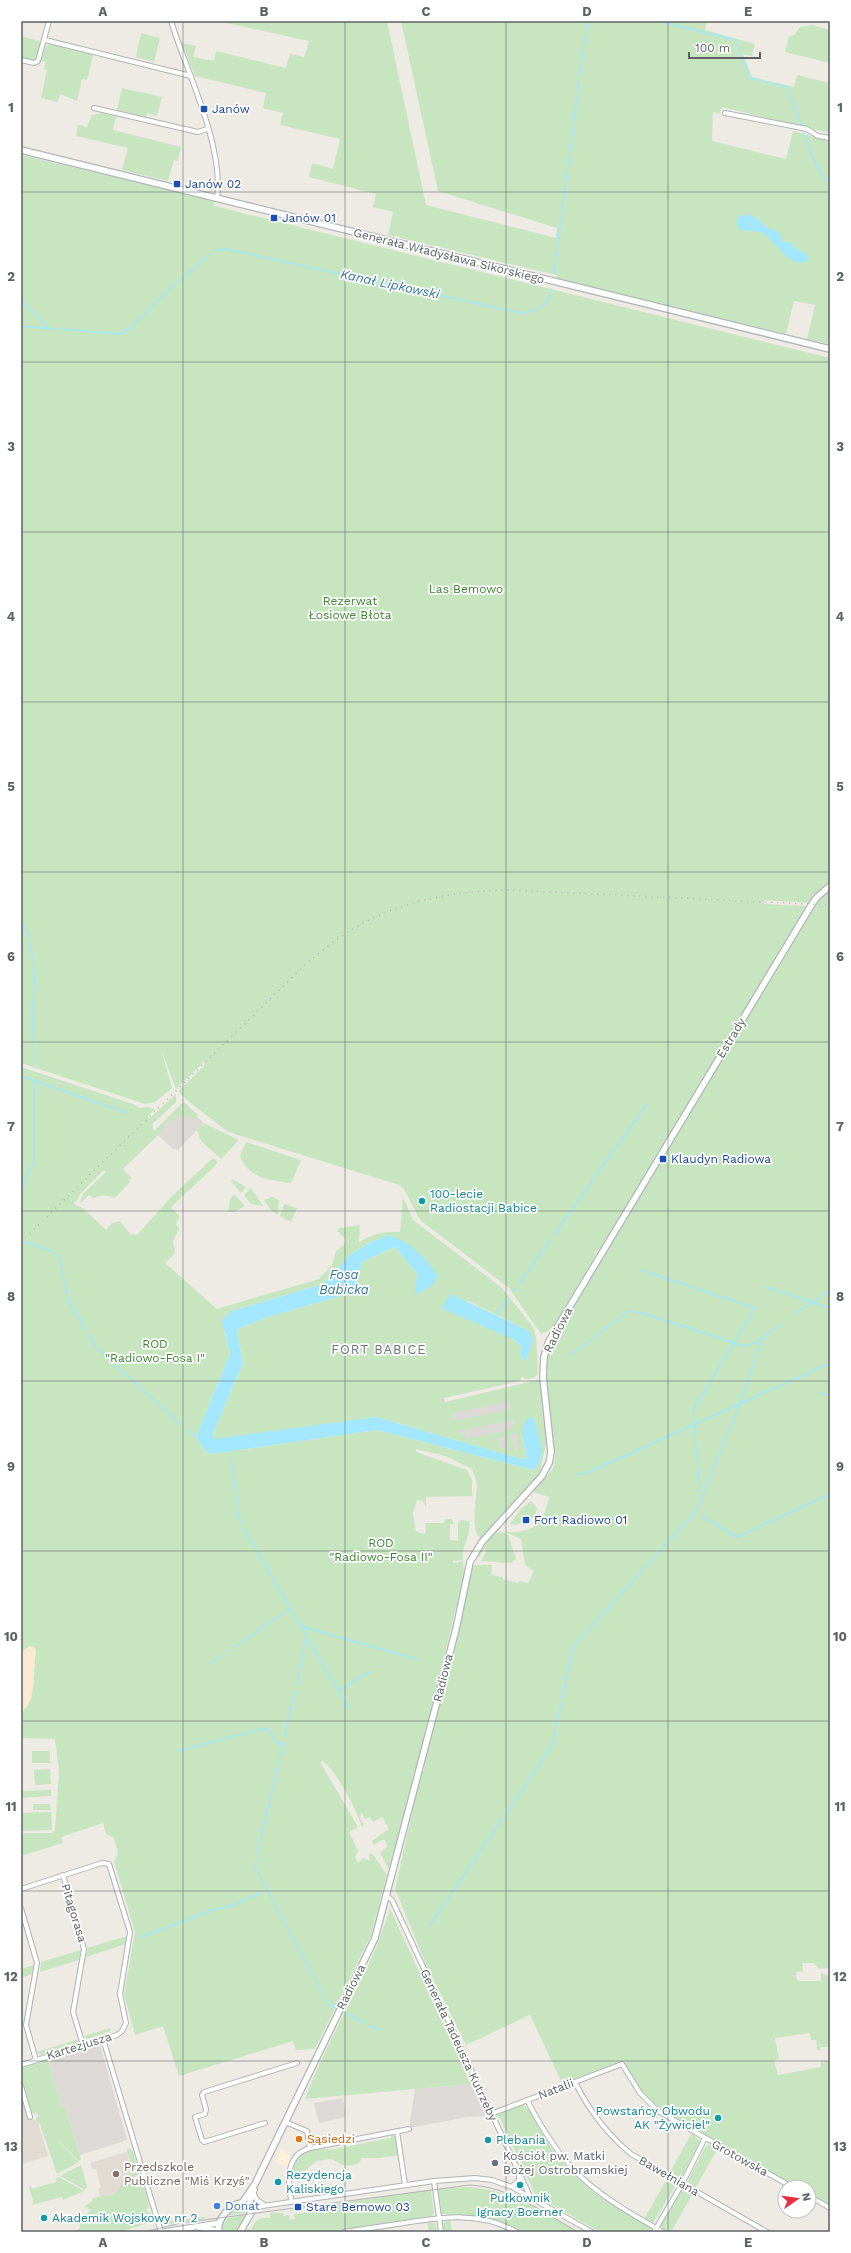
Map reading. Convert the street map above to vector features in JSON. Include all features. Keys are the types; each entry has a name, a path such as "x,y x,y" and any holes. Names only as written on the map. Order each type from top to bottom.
{"main road":[{"name":"Generała Władysława Sikorskiego","path":"21,150 217,200 830,349"},
{"name":"Estrady","path":"637,1193 812,904 817,897 830,886"},
{"name":"Radiowa","path":"242,2203 255,2184 375,1938 453,1640 470,1562 482,1542 542,1476 548,1466 551,1452 543,1377 543,1362 546,1347 564,1314 637,1193"},
{"name":"Radiowa","path":"240,2232 250,2216 249,2209 255,2184"},
{"path":"219,2232 219,2223 232,2205 242,2203 249,2209"}],"street":[{"path":"21,60 34,63 38,61 49,21"},
{"path":"165,21 171,22 191,76 207,129 218,170 217,200"},
{"path":"45,40 191,76"},
{"path":"94,108 198,132 207,129"},
{"path":"725,113 807,129 818,136 830,138"},
{"name":"Kartezjusza","path":"21,2065 103,2039 122,2031 126,2023 120,1994 130,1932 111,1867 109,1864 102,1863 63,1875"},
{"path":"21,1889 63,1875"},
{"name":"Pitagorasa","path":"63,1875 84,1949 73,2012 83,2045"},
{"name":"Generała Tadeusza Kutrzeby","path":"387,1896 392,1900 530,2196"},
{"path":"21,1908 37,1963 26,2025 36,2060"},
{"path":"103,2039 162,2232 219,2223"},
{"path":"265,2122 204,2142 195,2118 205,2114 206,2109 202,2095 204,2092 297,2063"},
{"name":"Natalii","path":"491,2114 620,2064"},
{"name":"Grotowska","path":"620,2064 649,2103 669,2118 778,2179"},
{"name":"Bawełniana","path":"575,2082 586,2105 612,2137 631,2154 767,2232"},
{"path":"21,2086 30,2117"},
{"path":"527,2100 553,2147 593,2190 655,2230 664,2232"},
{"path":"285,2122 307,2132 310,2148"},
{"path":"291,2200 288,2173 301,2152 310,2148 409,2129"},
{"path":"397,2131 405,2185"},
{"path":"655,2230 682,2184 705,2138"},
{"path":"512,2187 520,2178 519,2171"},
{"path":"249,2209 263,2204 291,2200 434,2181 475,2178 492,2180 512,2187 592,2232"},
{"path":"434,2181 440,2232"},
{"path":"253,2193 257,2200 263,2204"},
{"path":"817,2201 830,2208"},
{"path":"344,2232 453,2216 479,2218 506,2226 517,2232"},
{"path":"193,2227 219,2232"}],"shaded area":[{"path":"181,1104 204,1123 178,1150 173,1149 154,1131"},
{"path":"515,1389 520,1451 511,1453 466,1442 446,1414"},
{"path":"100,2045 127,2140 80,2155 65,2106 62,2107 48,2062"},
{"path":"471,2084 487,2116 467,2117 409,2128 415,2089"},
{"path":"21,2096 27,2116 38,2122 48,2156 21,2164"},
{"path":"343,2098 346,2117 319,2123 314,2103"},
{"path":"281,2148 293,2159 287,2168 275,2162"},
{"name":"Przedszkole Publiczne \"Miś Krzyś\"","path":"127,2152 138,2186 101,2198 98,2189 101,2188 96,2169 92,2169 90,2163"},
{"path":"214,2201 218,2201 220,2202 220,2210 214,2211 211,2208 211,2204"}],"green space":[{"path":"217,21 387,21 426,205 556,238 557,228 438,191 401,21 707,21 705,30 755,44 752,56 743,54 752,77 794,87 797,75 830,83 830,133 722,107 719,114 713,112 712,141 786,159 793,131 830,141 830,344 807,339 815,305 794,301 786,334 557,279 557,275 388,235 393,212 373,207 376,194 309,177 312,163 333,169 340,139 280,125 283,113 263,108 266,93 195,76 182,43 196,46 193,57 214,61 216,51 286,68 290,54 304,57 309,41"},
{"path":"812,25 830,30 830,63 785,52 789,36 794,35 800,27"},
{"path":"141,33 160,38 154,62 136,57"},
{"path":"21,36 42,42 37,59 33,60 21,58"},
{"path":"50,44 93,55 87,80 82,79 77,101 60,94 58,102 41,98 47,70 44,69 46,62 41,61 46,46"},
{"path":"122,88 162,97 157,116 147,113 146,117 117,110"},
{"path":"101,113 118,117 115,119 113,130 181,147 178,161 174,160 168,181 122,170 128,148 76,136 78,125 87,127 92,115"},
{"name":"Las Bemowo","path":"21,155 215,201 214,206 830,358 830,883 821,889 809,903 764,900 764,904 807,906 601,1248 596,1251 594,1258 554,1325 548,1331 541,1334 509,1288 420,1220 404,1189 399,1185 228,1132 188,1101 178,1091 205,1065 204,1062 176,1089 161,1049 172,1088 155,1102 145,1104 21,1063"},
{"path":"830,889 830,1968 819,1969 814,1963 802,1963 803,1971 796,1972 797,1981 821,1981 821,1973 829,1976 830,2047 821,2047 821,2050 817,2050 816,2040 811,2040 810,2033 775,2038 779,2059 774,2060 778,2075 821,2067 821,2061 830,2061 830,2206 817,2199 817,2179 782,2179 666,2114 641,2091 623,2061 562,2083 530,2015 466,2045 426,1964 395,1889 421,1773 424,1771 424,1762 460,1623 471,1567 475,1565 492,1565 491,1575 503,1577 503,1579 518,1583 519,1581 528,1583 534,1571 525,1565 521,1539 505,1532 525,1530 536,1525 543,1517 549,1497 533,1492 553,1469 555,1455 546,1379 548,1370 546,1367 553,1338 574,1298 599,1261 605,1259 603,1254 817,901"},
{"path":"21,1067 133,1104 140,1108 148,1107 155,1109 148,1116 149,1119 176,1094 176,1102 152,1124 154,1131 184,1102 198,1115 195,1120 184,1115 167,1122 158,1135 123,1169 131,1178 129,1183 115,1198 103,1195 93,1198 89,1195 81,1203 80,1201 83,1194 106,1172 104,1170 81,1193 76,1202 74,1201 75,1205 83,1208 106,1230 112,1223 120,1221 130,1234 137,1235 172,1196 213,1158 218,1163 171,1207 180,1217 177,1220 176,1225 179,1228 173,1242 175,1253 165,1263 217,1309 319,1279 332,1265 336,1251 344,1245 346,1239 337,1231 339,1228 360,1225 359,1242 379,1234 400,1232 403,1197 413,1220 501,1287 534,1329 536,1338 538,1373 535,1377 526,1379 521,1377 520,1381 444,1398 445,1402 541,1379 547,1439 540,1472 482,1539 478,1536 475,1523 477,1484 472,1469 445,1456 416,1449 416,1452 467,1470 472,1479 472,1496 426,1497 426,1507 423,1501 417,1500 413,1514 416,1531 424,1534 426,1533 425,1523 444,1523 445,1519 452,1519 454,1524 450,1524 450,1540 458,1541 458,1522 462,1520 469,1521 470,1526 463,1560 453,1561 453,1563 463,1561 464,1574 422,1749 389,1870 380,1853 388,1846 384,1839 373,1845 372,1841 389,1829 382,1817 373,1822 370,1817 365,1819 361,1812 360,1819 364,1825 362,1827 356,1811 340,1782 323,1761 320,1762 358,1827 349,1832 358,1851 355,1857 358,1863 363,1858 370,1861 369,1854 373,1854 387,1875 371,1935 315,2049 296,2050 293,2041 179,2076 163,2026 135,2035 124,1994 135,1932 114,1861 118,1853 114,1838 106,1834 103,1823 61,1837 63,1843 21,1856 21,1836 25,1833 52,1833 55,1830 59,1770 55,1739 21,1738","holes":["387,1235 432,1286 415,1285 418,1275 395,1247 362,1262 354,1292 265,1318 238,1329 237,1334 243,1363 213,1433 214,1440 376,1417 518,1458 527,1459 522,1437 534,1470 377,1430 211,1454 206,1452 196,1437 230,1354 224,1330 232,1311 323,1284 350,1255 367,1244","464,1299 529,1331 526,1361 520,1355 521,1346","510,1401 512,1409 453,1421 452,1413","514,1420 515,1424 511,1425 512,1429 466,1439 465,1434 461,1435 460,1431","516,1433 519,1449 515,1451 511,1434","506,1436 509,1449 505,1450 504,1447 500,1448 498,1438"]},
{"path":"204,1123 239,1140 221,1159 201,1141 197,1130"},
{"path":"246,1142 301,1160 291,1183 261,1177 249,1170 240,1156"},
{"path":"232,1179 246,1187 241,1193 231,1181"},
{"path":"251,1188 263,1206 251,1204 244,1195"},
{"path":"234,1195 245,1206 233,1212 228,1212 230,1199"},
{"path":"272,1197 279,1200 278,1215 270,1209 264,1200"},
{"path":"284,1204 297,1208 291,1222 280,1216"},
{"path":"531,1501 537,1508 535,1516 516,1525 510,1524 520,1510"},
{"path":"501,1528 495,1534 502,1532 508,1535 516,1559 511,1563 481,1561 486,1551 484,1549 479,1557 477,1556 498,1529"},
{"path":"32,1751 50,1751 50,1763 32,1763"},
{"path":"50,1769 51,1784 35,1785 34,1770"},
{"path":"51,1790 51,1796 21,1798 21,1791"},
{"path":"33,1804 50,1804 51,1810 33,1810"},
{"path":"51,1812 52,1830 21,1831 21,1813"},
{"path":"390,1909 471,2084 305,2099 326,2051 372,1957"},
{"path":"127,1936 126,1944 86,1957 88,1948"},
{"path":"81,1950 79,1960 40,1972 41,1962"},
{"path":"34,1965 32,1974 21,1978 21,1969"},
{"path":"110,2028 111,2031 87,2039 84,2036"},
{"path":"79,2039 76,2045 41,2055 37,2052"},
{"path":"86,2046 94,2047 48,2062 62,2107 65,2106 81,2159 79,2161 52,2135 79,2162 57,2174 40,2124 36,2120 39,2116 38,2114 31,2113 21,2083 21,2067"},
{"path":"522,2103 530,2111 552,2149 573,2174 609,2203 650,2227 651,2232 600,2232 535,2194 497,2114"},
{"path":"692,2133 700,2141 681,2179 678,2179 669,2174"},
{"path":"391,2135 397,2137 399,2155 380,2158 362,2158 359,2163 348,2166 332,2159 316,2161 305,2171 293,2173 294,2167 300,2157 311,2150 329,2150 391,2138"},
{"path":"711,2144 718,2148 695,2189 688,2182 689,2178 706,2146"},
{"path":"129,2149 133,2151 139,2172 136,2177 128,2175 133,2173 128,2163 130,2160 127,2150"},
{"path":"81,2165 87,2187 85,2190 60,2176"},
{"path":"59,2177 84,2191 63,2200 62,2197 32,2205 33,2201 29,2187 31,2186 32,2189 57,2182 56,2178"},
{"path":"667,2179 675,2185 653,2223 644,2219"},
{"path":"138,2183 145,2190 149,2205 146,2210 151,2214 154,2221 120,2232 76,2232 79,2229 81,2219 91,2210 84,2207 92,2201 93,2198 116,2193 121,2186"},
{"path":"470,2187 498,2192 526,2202 553,2216 577,2232 519,2232 493,2220 479,2216 441,2214 437,2189"},
{"path":"682,2189 693,2193 671,2232 666,2232 661,2226"},
{"path":"431,2190 434,2213 431,2216 330,2232 246,2232 248,2229 251,2230 254,2223 258,2220 270,2218 270,2213 283,2213 283,2216 289,2215 290,2220 295,2219 294,2214 318,2211 318,2208 340,2203"},
{"path":"237,2207 243,2208 246,2213 229,2215"},
{"path":"246,2215 236,2232 223,2232 222,2226 228,2218"},
{"path":"204,2217 205,2219 169,2224 169,2221"},
{"path":"450,2219 452,2232 444,2232 443,2223"},
{"path":"427,2222 435,2223 437,2232 429,2232"}],"sand":[{"path":"30,1646 35,1648 36,1652 32,1694 30,1702 21,1712 21,1652"}],"water":[{"path":"744,214 753,216 768,228 779,232 782,241 791,243 795,248 805,253 809,257 807,261 800,263 788,258 760,232 741,230 738,227 738,218"},
{"name":"Fosa Babicka","path":"387,1235 395,1237 410,1245 422,1256 438,1276 432,1286 415,1295 415,1285 418,1275 395,1247 362,1262 354,1292 265,1318 238,1329 237,1334 243,1363 213,1433 214,1439 376,1417 518,1458 527,1459 523,1437 523,1426 529,1417 534,1419 541,1446 540,1459 534,1470 377,1430 211,1454 206,1452 196,1437 230,1354 222,1320 232,1311 323,1284 350,1255 367,1244"},
{"path":"451,1294 529,1331 533,1340 526,1361 520,1355 521,1346 513,1339 441,1308"}],"waterway":[{"name":"Kanał Lipkowski","path":"554,273 587,21"},
{"path":"659,21 735,40 750,78 787,87 801,125"},
{"path":"803,132 817,167 830,185"},
{"name":"Kanał Lipkowski","path":"216,251 225,249 522,313 533,311 545,303 550,295 551,289"},
{"name":"Kanał Lipkowski","path":"61,329 120,334 130,328 168,291 210,254"},
{"path":"21,301 49,328"},
{"name":"Kanał Lipkowski","path":"21,326 55,329"},
{"name":"Kanał Lipkowski","path":"21,920 29,936 35,975 32,1010 34,1064"},
{"path":"21,1076 127,1113"},
{"name":"Kanał Lipkowski","path":"21,1190 34,1161 34,1080"},
{"path":"553,1236 647,1104"},
{"path":"520,1283 550,1240"},
{"path":"25,1242 52,1251"},
{"path":"55,1252 60,1262 69,1302 86,1330"},
{"path":"641,1270 755,1308 693,1410 700,1491"},
{"path":"766,1287 830,1308"},
{"path":"513,1292 516,1289"},
{"path":"795,1314 830,1290"},
{"path":"497,1315 508,1298"},
{"path":"571,1355 629,1311 642,1313 744,1346 755,1343 782,1323"},
{"path":"88,1335 95,1346 181,1425"},
{"path":"506,1814 552,1746 573,1647 697,1510 737,1411 763,1337"},
{"path":"576,1475 587,1473 830,1363"},
{"path":"820,1393 830,1396"},
{"path":"186,1430 196,1437"},
{"path":"231,1459 239,1519 242,1524"},
{"path":"704,1511 703,1517 737,1537 830,1494"},
{"path":"244,1529 349,1709"},
{"path":"234,1647 290,1609"},
{"path":"300,1626 416,1659"},
{"path":"297,1685 306,1637"},
{"path":"209,1664 222,1655"},
{"path":"338,1691 370,1671"},
{"path":"284,1736 295,1690"},
{"path":"177,1751 267,1728 278,1744 283,1743 257,1855"},
{"path":"430,1925 503,1818"},
{"path":"256,1860 255,1867 328,2004 336,2008"},
{"path":"141,1937 213,1910 234,1905 261,1893"},
{"path":"350,2015 364,2023"},
{"path":"368,2025 380,2030"}],"tram line":[{"path":"144,2232 181,2223 470,2185 485,2187 513,2196 539,2209 578,2232"}],"railway":[{"path":"21,1242 308,962 345,934 383,914 423,900 465,893 508,890 830,905"}],"place":[{"name":"Janów","path":"204,109"},
{"name":"Janów 02","path":"177,184"},
{"name":"Janów 01","path":"274,218"},
{"name":"Klaudyn Radiowa","path":"663,1159"},
{"name":"100-lecie Radiostacji Babice","path":"422,1201"},
{"name":"Fort Radiowo 01","path":"526,1520"},
{"name":"Powstańcy Obwodu AK \"Żywiciel\"","path":"718,2118"},
{"name":"Sąsiedzi","path":"299,2139"},
{"name":"Plebania","path":"488,2140"},
{"name":"Kościół pw. Matki Bożej Ostrobramskiej","path":"495,2163"},
{"name":"Przedszkole Publiczne \"Miś Krzyś\"","path":"116,2174"},
{"name":"Rezydencja Kaliskiego","path":"278,2182"},
{"name":"Pułkownik Ignacy Boerner","path":"520,2185"},
{"name":"Donat","path":"217,2206"},
{"name":"Stare Bemowo 03","path":"298,2207"},
{"name":"Akademik Wojskowy nr 2","path":"44,2218"}],"district":[{"name":"FORT BABICE","path":"379,1349"}],"park label":[{"name":"Rezerwat Łosiowe Błota","path":"350,608"},
{"name":"ROD \"Radiowo-Fosa I\"","path":"155,1351"},
{"name":"ROD \"Radiowo-Fosa II\"","path":"381,1550"}]}
